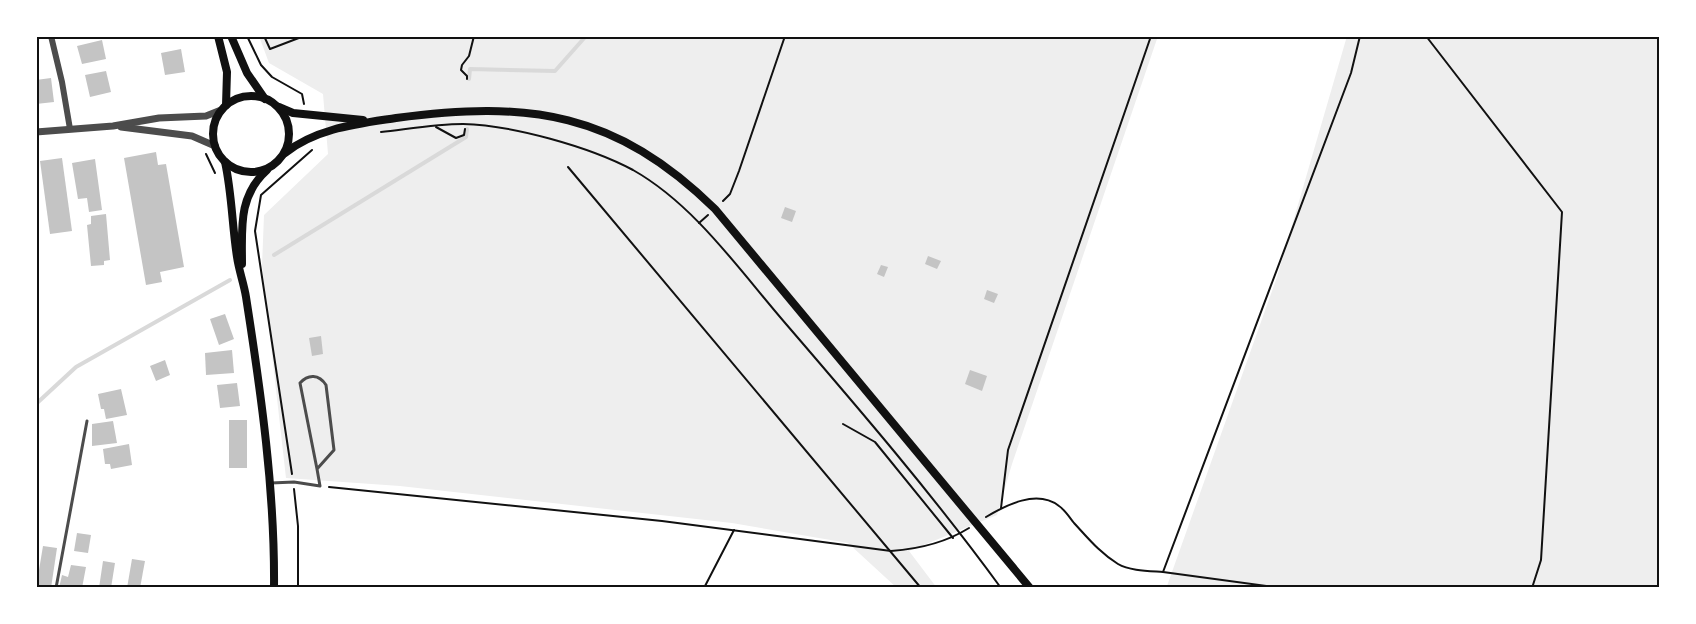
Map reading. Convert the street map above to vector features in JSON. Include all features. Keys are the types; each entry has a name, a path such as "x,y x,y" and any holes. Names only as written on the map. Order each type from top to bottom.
{"main road":[{"path":"218,36 227,72 224,108 213,131 214,146 225,162 236,170 249,173 269,168"},
{"path":"231,36 247,73 266,99 276,106 293,113 376,121"},
{"path":"224,108 245,97 266,99"},
{"path":"276,106 284,116 289,128 289,141 285,153"},
{"path":"274,588 274,548 265,438 242,276 242,225 248,193 256,180 285,153 299,142 313,136 342,127 424,114 510,111 567,119 597,129 627,142 658,160 688,183 715,209 1030,588"},
{"path":"225,162 231,191 237,259 242,276"}],"street":[{"path":"51,36 70,129"},
{"path":"36,132 206,116 224,108"},
{"path":"113,126 192,136 214,146"}],"lane":[{"path":"269,483 294,482 320,486 300,383 305,378 317,376 326,385 334,450 317,469"},
{"path":"56,588 87,421"}],"path":[{"path":"247,36 261,65 272,76 302,94 307,114"},
{"path":"264,36 270,49 304,36"},
{"path":"467,79 461,70 462,65 470,56 474,36"},
{"path":"715,209 730,194 733,187 785,36"},
{"path":"1001,508 1008,450 1151,36"},
{"path":"1163,572 1351,73 1360,36"},
{"path":"1426,36 1562,212 1540,560 1532,588"},
{"path":"374,133 464,124 528,133 594,153 633,171 670,197 714,240 871,423 961,533 1001,588"},
{"path":"433,126 456,138 464,135 465,129"},
{"path":"298,588 298,526 294,482 255,231 261,195 313,149"},
{"path":"205,152 218,179"},
{"path":"568,167 921,588"},
{"path":"248,193 261,195"},
{"path":"843,424 875,442 953,538"},
{"path":"320,486 735,530 891,551 917,549 953,538 961,533"},
{"path":"977,523 1001,508 1022,500 1043,499 1059,505 1097,549 1120,566 1281,588"},
{"path":"704,588 735,530"}],"shaded area":[{"path":"259,36 1158,36 1012,464 997,515 909,551 937,588 897,588 848,543 732,523 400,486 286,478 262,266 264,215 328,154 323,94 269,63"},
{"path":"1347,36 1660,36 1660,588 1179,588 1167,586 1277,277"}],"building":[{"path":"102,40 106,59 82,64 77,46"},
{"path":"181,49 185,72 165,75 161,53"},
{"path":"106,71 111,92 90,97 85,75"},
{"path":"51,78 54,102 36,104 36,80"},
{"path":"156,152 158,165 166,164 184,267 160,272 162,282 146,285 124,158"},
{"path":"62,158 72,231 50,234 40,161"},
{"path":"95,159 102,210 89,212 87,198 78,199 72,163"},
{"path":"785,207 796,211 792,222 781,218"},
{"path":"106,214 110,260 104,261 104,265 91,266 87,225 91,224 91,216"},
{"path":"928,256 941,261 937,269 925,264"},
{"path":"881,265 888,267 884,277 877,274"},
{"path":"987,290 998,294 994,303 984,299"},
{"path":"225,314 234,339 219,345 210,319"},
{"path":"321,336 323,354 312,356 309,338"},
{"path":"232,350 234,373 206,375 205,353"},
{"path":"165,360 170,375 156,381 150,366"},
{"path":"970,370 987,376 982,391 965,384"},
{"path":"237,383 240,406 220,408 217,385"},
{"path":"121,389 127,415 106,419 98,394"},
{"path":"229,420 247,420 247,468 229,468"},
{"path":"113,421 117,443 92,446 92,424"},
{"path":"129,444 132,465 111,469 110,464 105,464 103,449"},
{"path":"77,533 91,535 88,553 74,551"},
{"path":"43,546 57,548 51,588 36,588"},
{"path":"132,559 145,561 140,588 127,588"},
{"path":"103,561 115,563 111,588 99,588"},
{"path":"71,565 86,567 82,588 59,588 62,575 68,577"}],"waterway":[{"path":"469,79 470,69 555,71 586,36"},
{"path":"274,255 466,137 467,129"},
{"path":"36,404 76,367 230,280"}]}
